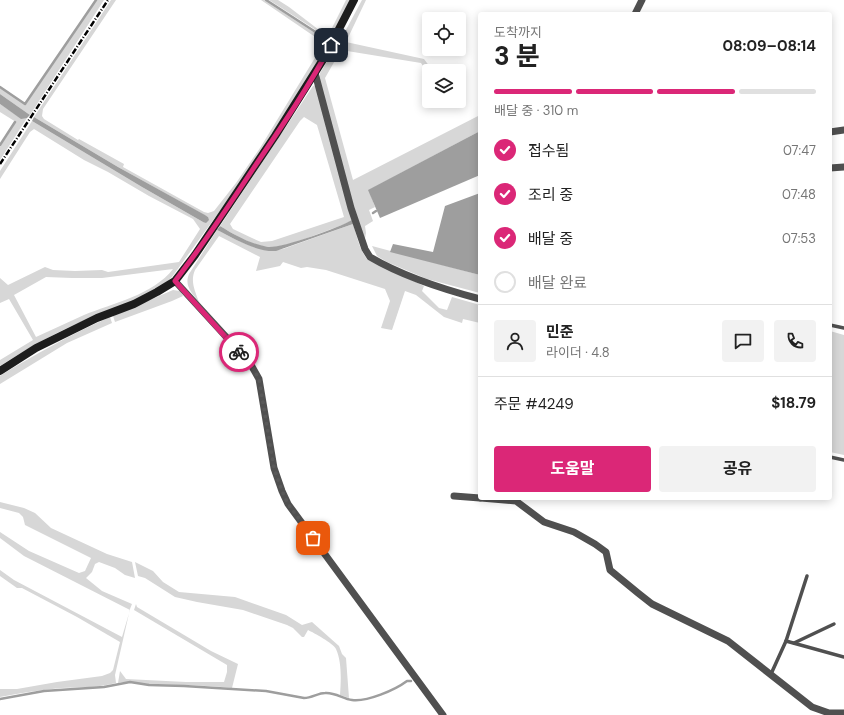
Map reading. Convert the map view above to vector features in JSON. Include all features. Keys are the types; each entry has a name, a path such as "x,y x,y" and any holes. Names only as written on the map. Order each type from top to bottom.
{"main road":[{"path":"0,371 36,348 97,318 140,301 175,281 195,255 275,136 324,58 354,0"}],"street":[{"path":"636,12 642,0"},
{"path":"315,73 351,208 365,249 370,257 425,282 478,298"},
{"path":"832,132 844,130"},
{"path":"832,168 844,167"},
{"path":"175,281 250,363 259,379 274,468 288,504 443,715"},
{"path":"454,496 478,498"},
{"path":"504,500 516,501 544,522 574,532 595,544 606,552 610,570 652,604 728,641 812,707 829,713 844,713"}],"lane":[{"path":"832,325 844,328"},
{"path":"832,457 844,460"},
{"path":"771,675 786,641 807,576"},
{"path":"794,643 834,624"},
{"path":"786,641 844,657"}],"shaded area":[{"path":"97,0 104,0 30,115 0,94 0,88 26,104"},
{"path":"111,0 116,0 43,109 42,116 44,119 78,140 79,139 124,164 123,167 208,213 214,211 236,183 260,148 324,43 261,0 264,0 329,42 248,172 172,277 152,292 78,323 38,343 0,366 0,360 33,340 9,299 0,303 0,278 8,285 45,267 53,270 102,270 108,272 179,262 200,229 193,219 84,160 34,129 30,132 0,179 0,171 32,121 203,222 208,217 118,167 34,117","holes":["173,269 165,278 144,292 84,315 36,337 14,295 46,277 102,278"]},
{"path":"269,0 278,0 323,33 331,30 346,0 350,0 330,39"},
{"path":"362,0 366,0 346,42 424,59 428,64 422,64 421,63 341,50 325,78 353,180 478,116 478,132 369,190 375,207 369,210 373,221 365,226 366,233 364,244 319,79 320,73 340,41"},
{"path":"316,85 352,220 345,224 295,242 275,247 261,246 249,242 220,226 313,86","holes":["304,117 317,125 344,217 272,241 261,242 233,229 230,224 300,121"]},
{"path":"0,94 30,115 27,118 21,119 0,104"},
{"path":"0,104 19,117 27,118 0,160 0,147 16,122 0,112"},
{"path":"34,117 118,167 205,215 209,220 206,223 203,222 142,187 32,121"},
{"path":"478,132 478,176 380,218 368,190"},
{"path":"478,194 478,274 390,252 393,244 433,252 445,206"},
{"path":"352,220 353,224 276,251 268,251 253,247 217,230 220,226 237,236 261,246 268,247 310,237"},
{"path":"353,224 360,247 367,259 424,286 422,291 439,308 447,310 452,297 478,304 478,323 463,319 462,323 444,317 416,295 405,291 392,330 381,328 390,301 385,289 326,270 307,267 301,268 283,262 280,266 256,271 260,257 219,236 195,270 193,278 194,286 199,302 188,286 187,282 189,274 217,230 257,248 266,250 283,249"},
{"path":"372,246 478,274 478,292 427,279 387,262 377,256"},
{"path":"173,290 180,291 183,296 115,322 113,316"},
{"path":"110,317 112,323 67,343 0,384 0,376 13,368 68,337"},
{"path":"832,332 844,335 844,455 832,452"},
{"path":"0,502 24,508 35,513 51,528 107,554 132,562 135,578 125,575 115,568 99,562 95,564 92,572 86,578 102,591 132,604 130,610 24,556 0,538 0,532 29,551 79,573 85,571 91,558 25,525 23,517 19,513 0,508"},
{"path":"135,562 153,571 163,582 179,592 235,597 286,615 302,625 312,622 339,646 342,654 346,658 349,698 340,695 340,666 336,649 323,638 308,630 304,637 302,637 293,628 287,625 243,610 175,597 145,578 138,576"},
{"path":"0,570 14,580 122,637 129,613 115,675 116,683 95,687 61,688 0,697 0,689 17,689 102,676 110,673 113,670 120,642 22,588 17,588 0,576"},
{"path":"136,604 137,607 211,651 238,664 232,688 130,682 118,683 120,671 126,679 186,682 224,682 227,672 227,665 134,610"}],"waterway":[{"path":"0,87 25,104 96,0"},
{"path":"266,0 328,40"},
{"path":"0,145 15,122"},
{"path":"0,699 44,691 104,687 130,682 149,685 266,691 304,698 322,693 329,693 352,700 358,700 381,695 407,681 411,681"}],"railway":[{"path":"0,164 108,0"}],"way so far":[{"path":"239,352 250,363 259,379 274,468 282,491 288,504 313,538"}],"route":[{"path":"239,352 175,281 195,255 275,136 331,45"}]}
